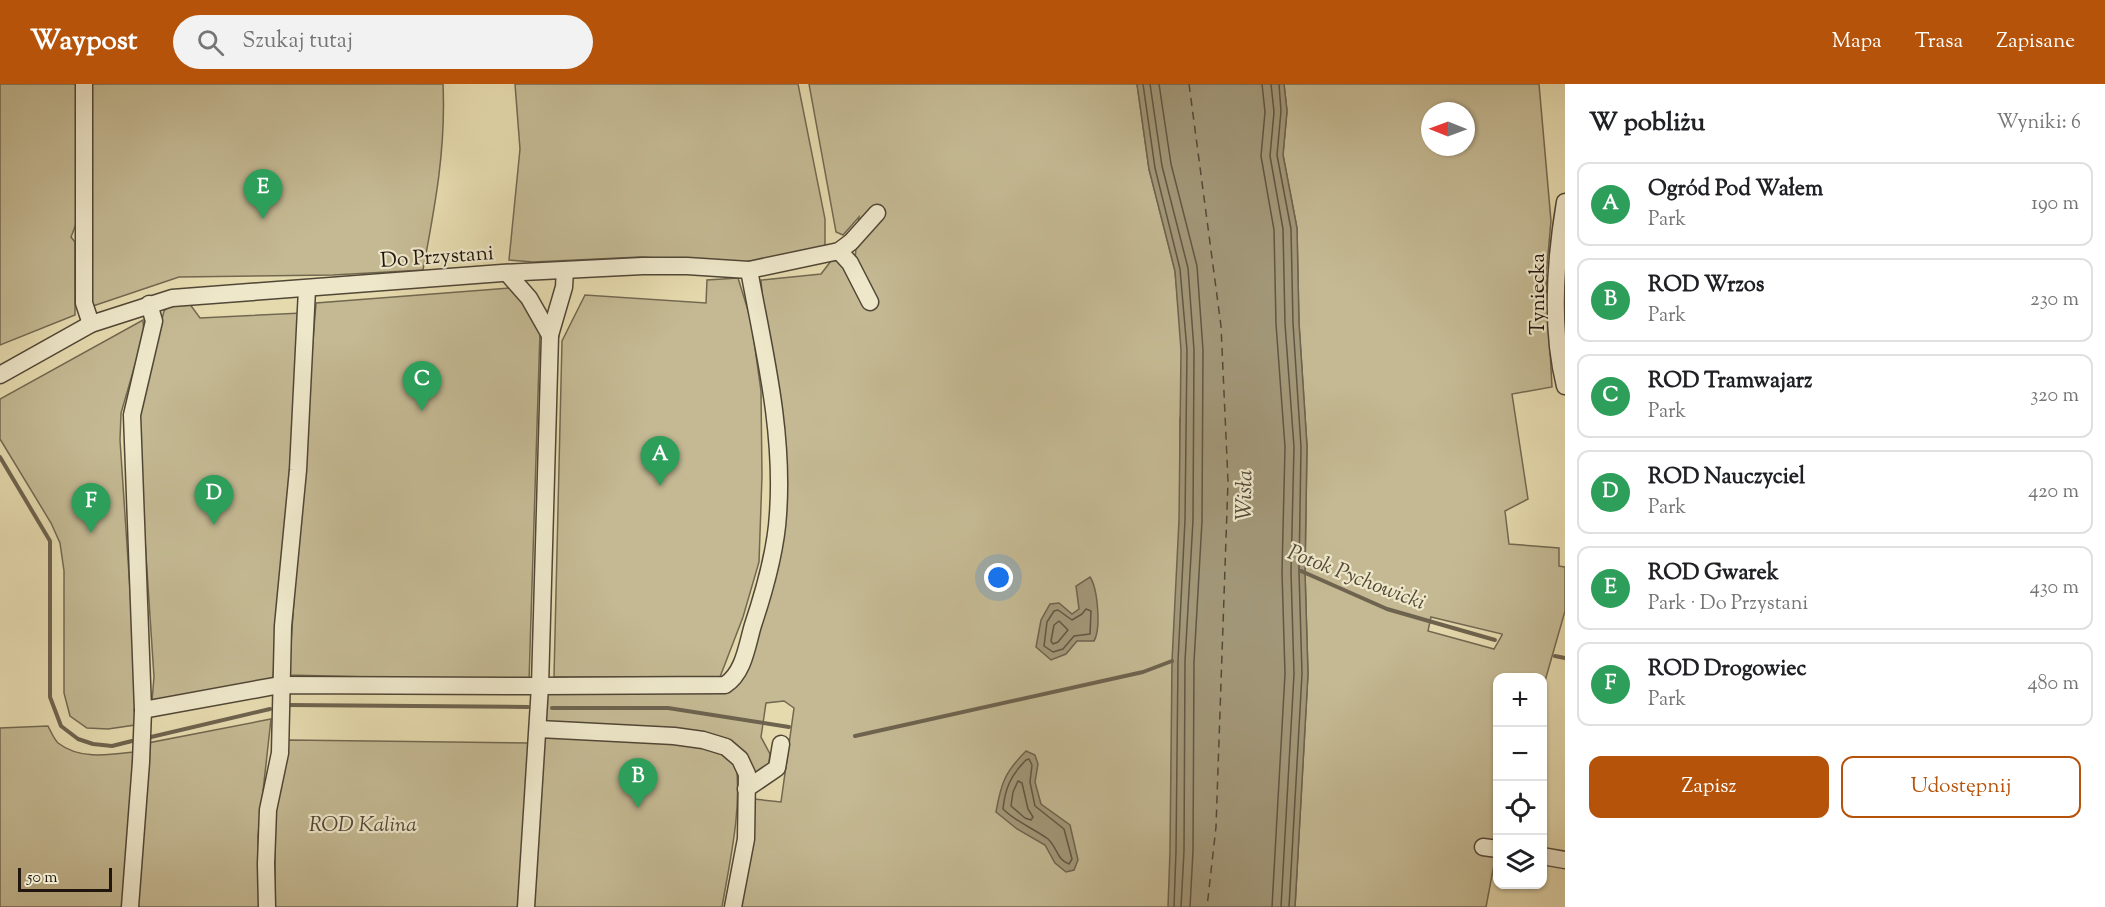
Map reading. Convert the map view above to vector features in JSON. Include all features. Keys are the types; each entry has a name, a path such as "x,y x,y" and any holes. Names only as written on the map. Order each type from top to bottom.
{"street":[{"path":"84,84 84,303 91,324"},
{"name":"Tyniecka","path":"1565,202 1556,270 1556,323 1565,386"},
{"name":"Do Przystani","path":"0,375 91,324 172,298 565,270 687,266 749,270 839,250 851,242 878,213"},
{"path":"839,250 850,263 870,302"},
{"path":"526,907 539,729 550,335 564,287 565,270"},
{"path":"143,710 280,685 724,685 732,680 741,663 765,586 778,514 779,447 775,410 749,270"},
{"path":"507,273 529,298 550,335"},
{"path":"267,907 268,810 280,753 283,626 298,470 307,289"},
{"path":"130,907 143,710 132,416 154,321 149,304"},
{"path":"539,729 674,736 703,740 726,747 741,759 747,774 746,839 733,907"},
{"path":"746,789 777,768 781,744"},
{"path":"1547,857 1565,860"}],"green space":[{"path":"0,84 78,84 76,224 71,237 75,242 75,315 0,345"},
{"path":"90,84 443,84 441,155 423,270 333,275 179,277 93,306 89,285"},
{"path":"515,84 798,84 825,219 825,245 817,251 754,263 640,257 533,262 509,260 520,149"},
{"path":"809,84 1137,84 1149,169 1175,271 1184,405 1180,418 1180,488 1183,508 1170,907 740,907 754,799 781,802 794,708 784,701 766,703 761,737 770,754 768,771 756,779 741,754 555,728 543,720 544,696 554,690 731,690 782,530 761,280 821,274 831,261 855,259 859,217 843,235 836,232"},
{"path":"1284,84 1539,84 1551,221 1546,277 1552,387 1512,394 1528,499 1505,511 1509,544 1559,548 1559,566 1565,567 1565,611 1547,674 1493,673 1493,870 1486,907 1295,907 1308,674 1305,572 1307,446 1299,323 1297,228 1283,155 1287,111","holes":["1431,617 1502,634 1494,649 1428,631"]},
{"path":"738,278 751,320 761,391 762,476 759,562 743,617 720,677 554,677 562,341 585,295 706,303 707,280"},
{"path":"510,288 532,312 540,331 529,681 289,675 316,303"},
{"path":"189,303 200,318 302,313 273,678 152,701 154,677 138,433 140,408 164,311 171,305"},
{"path":"143,320 144,334 121,413 120,440 135,665 135,725 108,729 87,728 70,716 64,693 64,571 60,543 51,523 0,439 0,399"},
{"path":"271,719 258,836 260,907 137,907 148,743"},
{"path":"48,726 58,743 76,752 95,755 134,752 126,907 0,907 0,728"},
{"path":"545,737 681,742 717,747 736,762 736,817 722,907 533,907"},
{"name":"ROD Kalina","path":"289,740 529,743 518,907 275,907 275,803"}],"water":[{"name":"Wisła","path":"1137,84 1284,84 1287,111 1283,155 1297,228 1299,323 1307,446 1305,572 1308,674 1295,907 1168,907 1172,661 1179,520 1181,350 1175,271 1149,169"},
{"path":"1090,577 1098,609 1094,641 1077,641 1066,654 1051,660 1036,647 1041,620 1050,604 1059,603 1072,614 1079,609 1076,586"},
{"path":"1026,751 1035,755 1038,764 1035,782 1041,804 1070,825 1078,860 1074,870 1066,872 1055,863 1045,845 1017,829 996,812 1005,778"}],"waterway":[{"path":"0,457 50,541 50,697 61,726 78,739 93,744 112,746 132,741"},
{"name":"Potok Pychowicki","path":"1301,571 1387,609 1495,640"},
{"name":"Potok Pychowicki","path":"1555,656 1565,658"},
{"path":"855,736 1143,672 1172,661"},
{"path":"288,705 528,707"},
{"path":"552,708 668,708 789,727"},
{"path":"151,737 270,709"}],"ferry route":[{"path":"1189,84 1221,326 1228,481 1216,827 1207,907"}],"place":[{"name":"ROD Gwarek","path":"263,219"},
{"name":"ROD Tramwajarz","path":"422,411"},
{"name":"Ogród Pod Wałem","path":"660,486"},
{"name":"ROD Nauczyciel","path":"214,525"},
{"name":"ROD Drogowiec","path":"91,533"},
{"name":"ROD Wrzos","path":"638,808"}]}
